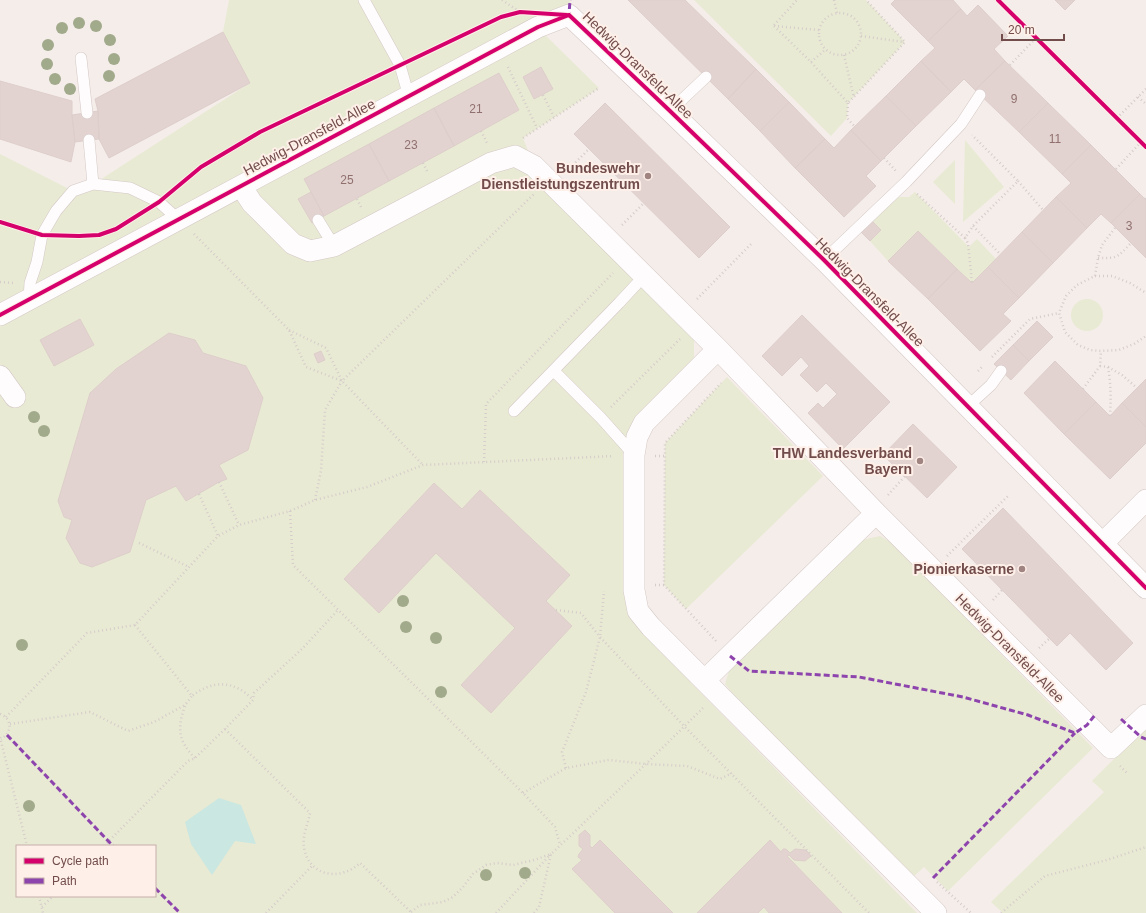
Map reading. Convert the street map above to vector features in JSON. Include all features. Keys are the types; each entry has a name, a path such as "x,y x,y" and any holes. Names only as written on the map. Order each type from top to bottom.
{"street":[{"name":"Hedwig-Dransfeld-Allee","path":"0,315 538,27 569,15 824,260 1146,588"},
{"name":"Hedwig-Dransfeld-Allee","path":"241,186 252,203 294,244 310,251 334,246 491,163 515,156 555,178 644,276 880,506 1111,748 1146,715"},
{"path":"718,349 644,423 637,437 634,455 634,590 638,611 651,627 936,913"},
{"path":"0,376 15,397"},
{"path":"1103,543 1146,500"},
{"path":"711,687 730,656 880,506"}],"lane":[{"path":"364,0 400,65 409,97"},
{"path":"81,58 87,113"},
{"path":"670,111 706,77"},
{"path":"824,260 906,182 961,124 980,95"},
{"path":"88,140 93,184"},
{"path":"29,299 30,283 37,262 42,235 56,211 73,191 93,184 130,188 159,202 179,220"},
{"path":"318,220 334,246"},
{"path":"514,411 644,276"},
{"path":"554,370 601,418 634,455"},
{"path":"968,406 991,385 1001,371"}],"path":[{"path":"502,0 520,12"},
{"path":"774,26 797,0"},
{"path":"834,0 837,12"},
{"path":"866,0 905,42"},
{"path":"832,13 847,13 858,22 861,29 861,36 855,49 850,53 838,55 833,54 823,47 818,36 819,30 821,23 832,13"},
{"path":"774,26 819,30"},
{"path":"774,26 811,62 848,103 847,118 855,127"},
{"path":"861,36 905,42"},
{"path":"1010,65 1036,38"},
{"path":"848,103 905,42"},
{"path":"499,49 537,128"},
{"path":"811,62 826,50"},
{"path":"844,55 854,98"},
{"path":"515,156 523,137 599,88"},
{"path":"1117,118 1146,89"},
{"path":"543,95 554,117"},
{"path":"1138,96 1146,104"},
{"path":"961,124 1018,181 1043,210"},
{"path":"1116,170 1141,142"},
{"path":"315,500 321,471 325,410 342,381 555,178 590,149"},
{"path":"965,238 973,226 1018,181"},
{"path":"906,182 965,238 968,244 972,283"},
{"path":"621,225 644,203"},
{"path":"179,220 289,330 326,348 342,381 423,465"},
{"path":"973,226 1000,254"},
{"path":"1095,276 1102,246 1115,228"},
{"path":"695,301 754,242"},
{"path":"1098,258 1111,258 1119,256 1131,243"},
{"path":"484,462 486,404 627,258"},
{"path":"1146,293 1130,282 1112,276 1095,276 1077,286 1066,296 1059,312 1065,332 1078,345 1090,350 1119,350 1134,344 1146,336"},
{"path":"978,371 1030,319 1059,312"},
{"path":"601,418 694,325"},
{"path":"289,330 306,367 342,381"},
{"path":"1083,389 1100,366 1101,351"},
{"path":"1100,366 1108,367 1122,375 1137,388"},
{"path":"1108,367 1111,389 1110,416"},
{"path":"730,656 664,585 665,443 737,368"},
{"path":"6,717 87,633 135,625 218,536 239,525 290,511 315,500 367,487 423,465 634,455 665,456"},
{"path":"880,506 905,476"},
{"path":"219,482 239,525"},
{"path":"199,494 218,536"},
{"path":"942,560 1009,494"},
{"path":"290,511 293,565 523,793 555,827 560,845"},
{"path":"140,543 189,567"},
{"path":"992,600 1002,590"},
{"path":"566,768 562,752 586,692 600,637 604,591"},
{"path":"105,845 188,760 195,758 226,729 253,700 254,693 302,648 338,610"},
{"path":"556,610 581,613 600,637 684,726 869,913"},
{"path":"135,625 192,696"},
{"path":"1034,653 1049,638"},
{"path":"195,758 184,745 180,727 180,718 185,706 192,696 206,687 225,685 233,686 246,692 253,700"},
{"path":"496,913 560,845 684,726 711,687"},
{"path":"10,724 90,712 128,730 154,722 185,706"},
{"path":"0,714 6,717 10,724 7,735 0,738 27,845"},
{"path":"226,729 310,813 304,839 304,849 307,857 313,865 328,874 337,875 349,872 360,863 411,912 420,905 443,902 454,897 473,874 486,865 498,863 513,865 551,854"},
{"path":"523,793 566,768 609,760 687,766 720,779 732,773"},
{"path":"1001,913 1045,876 1107,860 1146,847"},
{"path":"534,913 539,907 551,854"},
{"path":"266,913 313,865"},
{"path":"933,878 971,913"},
{"path":"39,897 43,913"},
{"path":"42,907 52,897"}],"green space":[{"path":"229,0 570,0 569,15 538,28 599,88 523,138 534,166 694,325 694,372 644,423 638,611 692,684 917,913 0,913 0,154 73,191 92,185 250,83 223,32"},
{"path":"694,0 866,0 905,42 848,103 847,118 831,136"},
{"path":"965,140 1004,187 963,222"},
{"path":"955,160 955,204 933,182"},
{"path":"915,192 969,247 977,239 996,259 972,283 918,231 888,261 870,241 881,230 872,221 897,197 909,197"},
{"path":"1084,299 1090,299 1100,306 1103,315 1102,321 1096,328 1090,331 1084,331 1074,324 1071,318 1071,312 1078,302"},
{"path":"727,377 823,476 686,609 664,585 665,443"},
{"path":"880,536 892,543 1093,748 948,891 924,867 913,877 734,695 725,684 729,671 862,540"},
{"path":"1146,727 1146,913 1001,913 1002,912 991,902 1104,792 1092,781"}],"water":[{"path":"219,798 241,805 256,844 235,841 212,875 191,844 185,822"}],"building":[{"path":"628,0 685,0 756,69 728,99"},
{"path":"895,0 953,0 961,9 928,41 891,4"},
{"path":"1055,0 1075,0 1065,10"},
{"path":"978,5 1008,36 994,49 1005,61 975,90 964,79 951,92 921,61 935,48 928,41 961,9 967,16"},
{"path":"223,32 250,83 109,158 99,139 98,111 95,99"},
{"path":"921,61 951,92 916,126 886,96"},
{"path":"1005,61 1048,103 1019,132 975,90"},
{"path":"541,67 553,89 534,99 523,77"},
{"path":"756,69 789,102 760,131 728,99"},
{"path":"499,73 519,110 454,146 434,108"},
{"path":"0,81 72,101 75,142 71,162 0,139"},
{"path":"886,96 916,126 881,161 851,130"},
{"path":"789,102 825,139 795,168 760,131"},
{"name":"Bundeswehr Dienstleistungszentrum","path":"605,103 730,227 699,258 574,134"},
{"path":"1048,103 1091,145 1062,174 1019,132"},
{"path":"434,108 454,146 389,181 369,144"},
{"path":"98,111 99,139 75,142 72,115"},
{"path":"851,130 881,161 866,176 876,186 844,217 795,168 825,139 834,148"},
{"path":"369,144 389,181 324,216 304,179"},
{"path":"1091,145 1140,194 1111,223 1101,214 1087,228 1056,197 1071,183 1062,174"},
{"path":"311,192 324,216 312,223 298,199"},
{"path":"1140,194 1146,200 1146,258 1111,223"},
{"path":"1056,197 1087,228 1053,263 1022,232"},
{"path":"872,221 881,230 870,241 860,231"},
{"path":"918,231 957,269 928,299 888,261"},
{"path":"1022,232 1053,263 1019,298 988,267"},
{"path":"988,267 1019,298 1003,314 1011,321 980,351 928,299 957,269 972,283"},
{"path":"802,315 890,402 843,449 808,413 818,403 823,408 837,394 826,383 817,392 800,375 809,366 801,357 782,376 762,356"},
{"path":"80,319 94,345 54,366 40,340"},
{"path":"1037,321 1053,337 1029,361 1013,345"},
{"path":"169,333 195,340 203,353 246,366 263,398 248,450 219,465 227,479 186,501 176,486 146,500 130,552 92,567 80,563 66,538 72,520 64,517 58,501 90,393 116,369"},
{"path":"1013,345 1029,361 1011,380 994,364"},
{"path":"321,351 325,360 318,363 314,354"},
{"path":"1055,361 1096,402 1064,434 1024,393"},
{"path":"1146,379 1146,427 1122,403"},
{"path":"1096,402 1110,416 1122,403 1146,427 1146,443 1110,479 1064,434"},
{"name":"THW Landesverband Bayern","path":"913,424 957,467 927,498 883,455"},
{"path":"434,483 462,509 480,490 570,575 546,601 572,626 491,713 461,685 515,628 436,553 379,613 344,579"},
{"name":"Pionierkaserne","path":"1003,508 1133,643 1106,670 1070,633 1057,646 962,549"},
{"path":"585,830 590,835 590,846 592,848 600,840 673,913 615,913 572,869 582,860 578,857 583,849 579,846 579,835"},
{"path":"770,840 781,852 783,849 786,849 790,853 795,849 806,850 811,856 805,861 794,860 789,855 787,856 842,913 769,913 764,907 758,913 697,913"}],"marked path":[{"path":"566,15 569,15 570,0"},
{"path":"730,656 749,671 859,677 963,697 1028,715 1075,733 1087,725 1095,715"},
{"path":"1121,719 1141,737 1146,739"},
{"path":"933,878 1075,733"},
{"path":"7,735 112,845"},
{"path":"156,889 180,913"}],"cycle path":[{"path":"998,0 1146,147"},
{"path":"0,222 42,235 99,235 116,229 159,202 201,167 260,132 501,17 520,12 567,15"},
{"path":"569,15 824,260 1146,588"},
{"path":"0,315 538,27 569,15"}],"place":[{"name":"Bundeswehr Dienstleistungszentrum","path":"648,176"},
{"name":"THW Landesverband Bayern","path":"920,461"},
{"name":"Pionierkaserne","path":"1022,569"}]}
